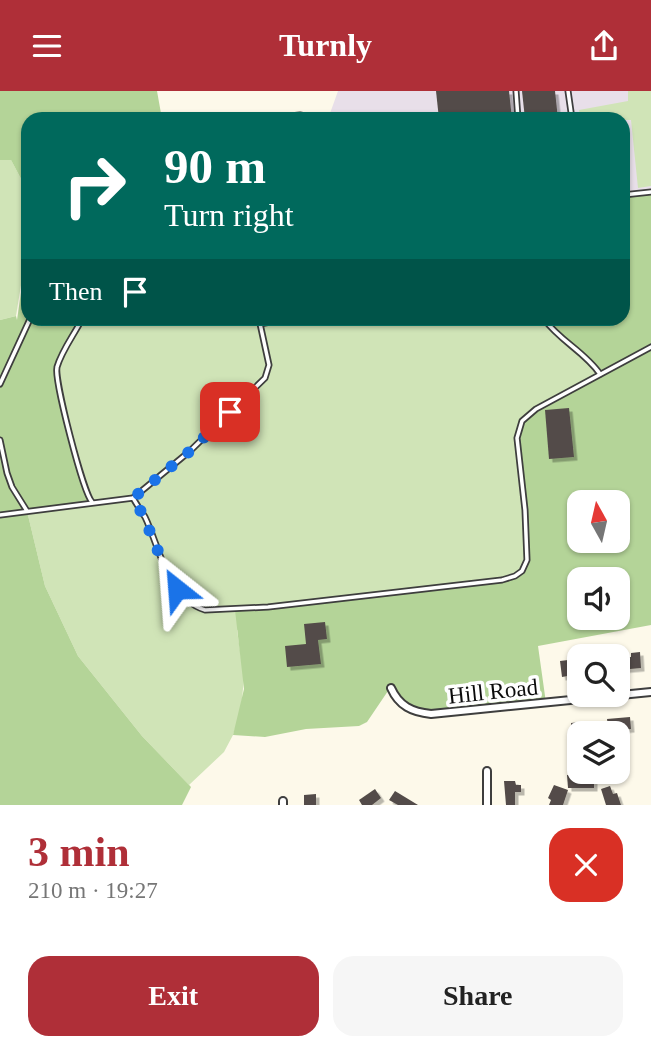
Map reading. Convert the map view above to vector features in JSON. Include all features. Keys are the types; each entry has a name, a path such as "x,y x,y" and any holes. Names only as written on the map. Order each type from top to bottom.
{"street":[{"name":"Hill Road","path":"391,688 395,697 406,708 431,714 651,692"},
{"path":"487,771 487,805"}],"lane":[{"path":"516,91 518,112"},
{"path":"568,91 571,112"},
{"path":"630,194 651,192"},
{"path":"0,384 27,326"},
{"path":"78,326 64,350 57,372 77,461 86,492 92,502"},
{"path":"0,515 133,498 190,451 265,378 269,365 260,326"},
{"path":"550,326 585,356 600,374"},
{"path":"133,498 177,589 185,599 205,610 268,607 502,580 522,571 527,560 517,438 522,421 536,409 651,347"},
{"path":"0,440 7,473 27,511"}],"shaded area":[{"path":"338,91 651,91 651,192 630,194 630,112 330,112"}],"green space":[{"path":"0,91 157,91 161,112 21,112 21,179 11,160 0,160"},
{"path":"628,91 651,91 651,186 638,188 630,112 579,110 628,101"},
{"path":"0,160 11,160 21,179 21,285 16,316 0,320"},
{"path":"651,192 651,625 630,629 630,567 567,567 567,630 624,630 538,646 546,703 451,713 413,711 390,688 367,722 359,726 306,729 265,737 233,735 244,689 235,610 502,580 522,571 527,534 519,468 519,430 529,413 600,374 551,326 630,326 630,194"},
{"path":"21,292 21,326 78,326 64,350 57,372 77,461 92,502 27,511 45,586 78,656 142,736 191,787 182,805 0,805 0,320 16,316 17,320"},
{"path":"78,326 552,326 585,356 600,374 525,510 527,560 515,576 237,630 244,678 241,710 224,752 189,785 142,736 78,656 45,586 27,511 88,498 57,382 57,366"}],"building":[{"path":"436,91 509,91 511,112 438,112"},
{"path":"522,91 555,91 557,112 524,112"},
{"path":"569,408 574,457 549,459 545,410"},
{"path":"325,622 327,639 318,640 321,664 287,667 285,646 306,644 304,624"},
{"path":"640,652 641,668 630,669 631,653"},
{"path":"567,660 567,676 562,677 560,661"},
{"path":"630,717 631,729 630,721 607,719"},
{"path":"504,781 515,781 516,785 521,785 521,792 515,792 515,805 506,805"},
{"path":"568,784 594,784 594,788 568,788"},
{"path":"554,785 568,790 563,805 549,805 551,800 548,798"},
{"path":"610,786 613,794 617,793 621,805 606,805 601,789"},
{"path":"375,789 381,798 372,805 362,805 359,800"},
{"path":"395,791 418,805 398,805 389,800"},
{"path":"316,794 316,805 304,805 304,795"}],"route":[{"path":"177,589 133,498 190,451 230,412"}]}
